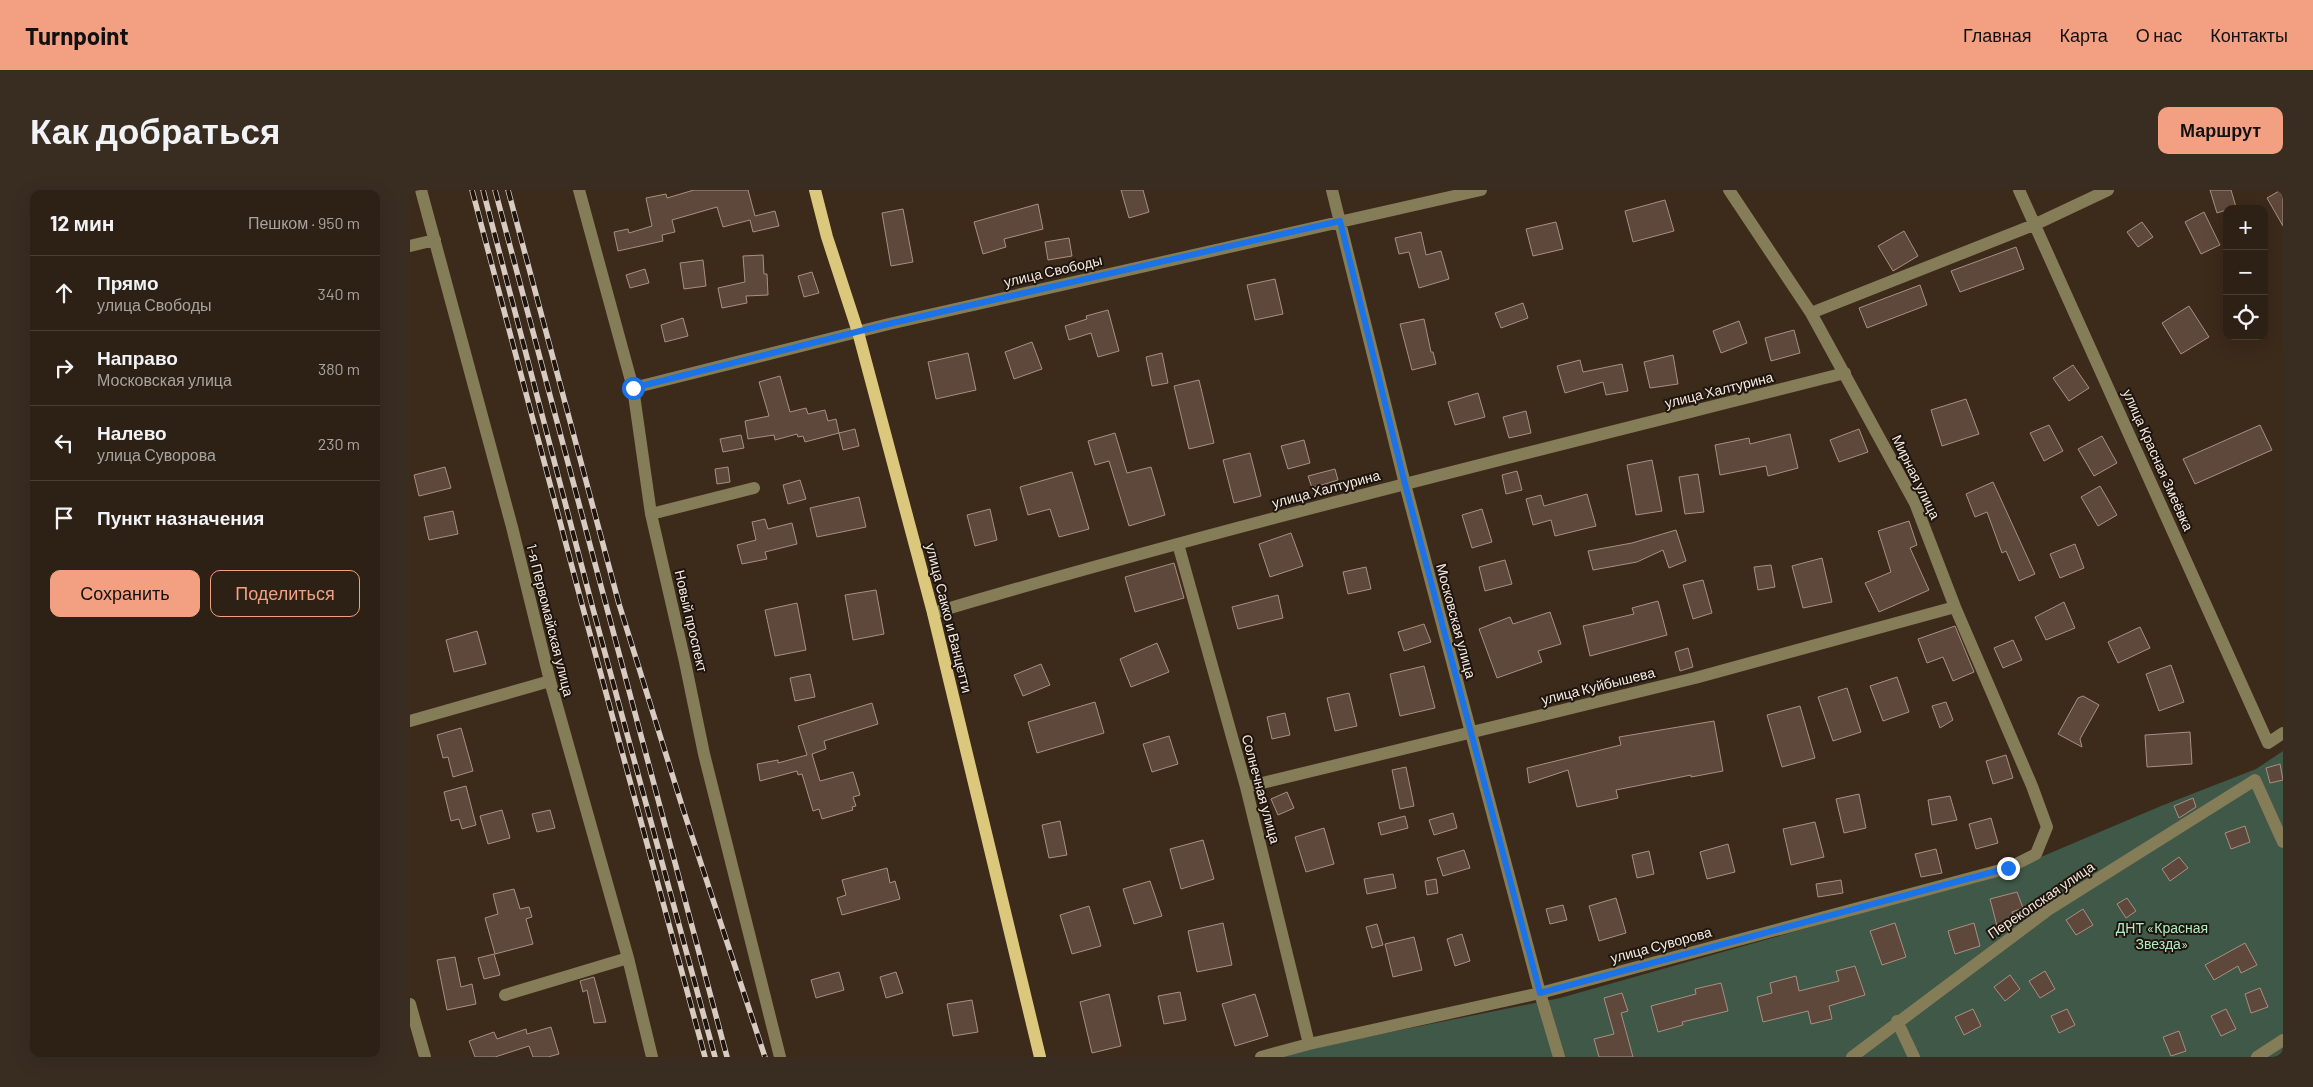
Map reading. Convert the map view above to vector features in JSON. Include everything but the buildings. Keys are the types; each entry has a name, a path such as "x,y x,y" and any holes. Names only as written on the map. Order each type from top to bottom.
{"main road":[{"name":"улица Сакко и Ванцетти","path":"815,190 827,237 858,332 933,613 1040,1057"}],"street":[{"name":"1-я Первомайская улица","path":"421,190 512,527 550,682 628,958 652,1057"},
{"name":"Новый проспект","path":"579,190 633,388 651,514 704,754 780,1057"},
{"name":"Московская улица","path":"1332,190 1405,484 1540,993 1559,1057"},
{"name":"улица Свободы","path":"633,388 858,332 1481,190"},
{"name":"Мирная улица","path":"1729,190 1811,313 1915,503 1955,607 2032,786 2047,827"},
{"name":"улица Красная Змеёвка","path":"2019,190 2036,224 2268,743 2283,733"},
{"path":"1811,313 2036,224 2108,190"},
{"path":"410,246 435,240"},
{"name":"улица Халтурина","path":"933,613 1178,544 1405,484 1845,373"},
{"path":"651,514 754,488"},
{"name":"Солнечная улица","path":"1178,544 1246,787 1309,1044"},
{"name":"улица Куйбышева","path":"1246,787 1695,678 1955,607"},
{"path":"410,721 550,682"},
{"name":"Перекопская улица","path":"1852,1057 1897,1021 2048,910 2255,780 2283,842"},
{"name":"улица Суворова","path":"1261,1057 1309,1044 1540,993 2008,868 2036,854 2047,827"},
{"path":"505,995 628,958"},
{"path":"410,1004 425,1057"},
{"path":"1897,1021 1914,1057"},
{"path":"2257,1057 2283,1040"}],"green space":[{"name":"ДНТ «Красная Звезда»","path":"2283,751 2283,1057 1282,1057 1311,1048 1560,998 2008,871 2161,806 2256,769"}],"railway":[{"path":"472,190 705,1057"},
{"path":"483,190 593,609 715,1057"},
{"path":"495,190 727,1057"},
{"path":"508,190 619,604 683,809 765,1057"}],"route":[{"path":"633,388 888,324 1340,221 1405,484 1540,993 2008,868"}]}
